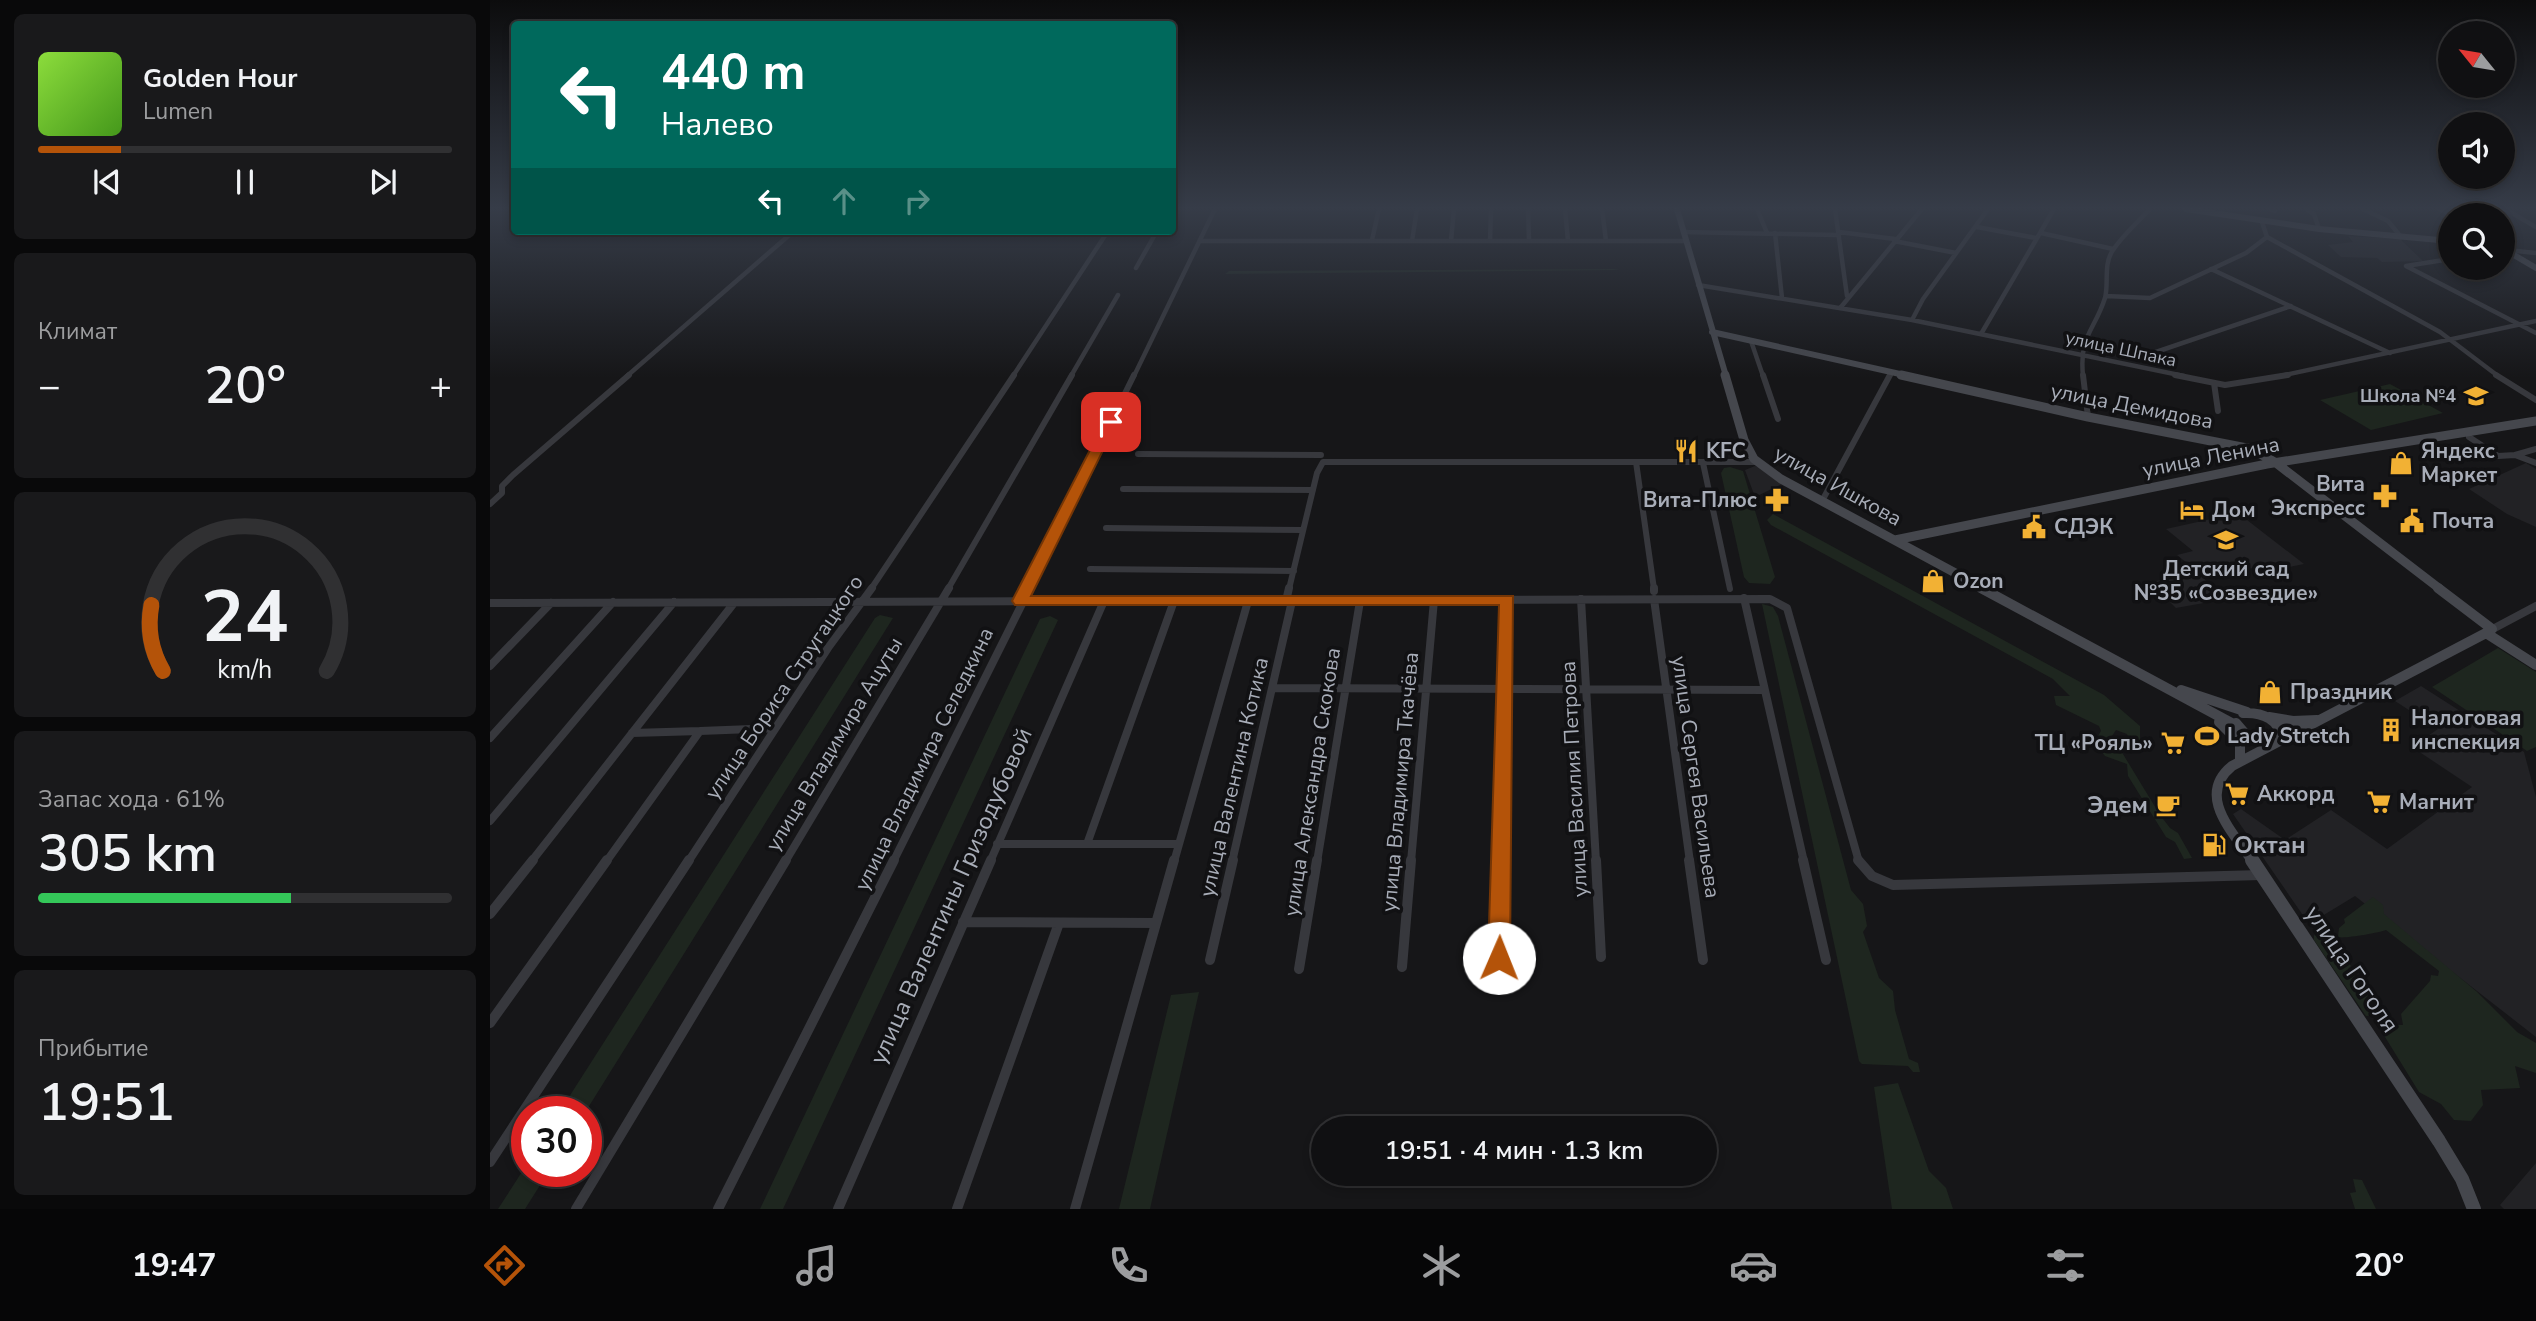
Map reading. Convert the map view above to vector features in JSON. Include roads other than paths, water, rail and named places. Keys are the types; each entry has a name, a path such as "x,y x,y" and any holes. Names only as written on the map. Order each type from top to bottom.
{"street":[{"path":"490,505 502,493 502,486 513,475 754,265"},
{"name":"улица Бориса Стругацкого","path":"490,1162 775,729 891,562 1085,265"},
{"name":"улица Владимира Селедкина","path":"718,1209 933,786 1020,601 1188,265"},
{"name":"улица Ишкова","path":"1692,265 1744,440 1757,462 1822,501 2134,669 2237,732"},
{"path":"1778,265 1782,298"},
{"path":"1843,265 1847,296"},
{"path":"1841,307 1873,265"},
{"path":"1912,320 1923,299 1947,265"},
{"path":"1981,334 2021,265"},
{"path":"2088,417 2081,354 2087,333 2106,296 2104,284 2109,265"},
{"path":"2106,296 2143,300 2218,265"},
{"path":"2321,265 2450,340 2536,400"},
{"path":"2410,265 2406,266 2536,333"},
{"path":"2210,269 2390,353"},
{"name":"улица Шпака","path":"1698,285 1912,320 2214,383 2245,384 2536,321"},
{"name":"улица Владимира Ацуты","path":"576,1209 941,601 1118,295"},
{"path":"2153,354 2291,306"},
{"name":"улица Демидова","path":"1712,332 2088,417 2237,444 2257,451 2279,465 2536,665"},
{"path":"1751,341 1778,419"},
{"path":"1822,501 1891,372"},
{"path":"2214,383 2218,411"},
{"name":"улица Ленина","path":"1895,540 2279,465 2536,421"},
{"name":"улица Ленина","path":"1906,546 2279,465 2536,427"},
{"path":"2469,437 2498,456 2536,449"},
{"name":"улица Валентина Котика","path":"1138,454 1319,454 1320,464 1294,571 1274,688 1210,960"},
{"path":"2515,455 2536,463"},
{"path":"1320,464 1328,461 1757,462"},
{"name":"улица Сергея Васильева","path":"1636,463 1703,960"},
{"path":"1703,463 1730,589"},
{"path":"1123,489 1313,490"},
{"path":"1106,528 1303,530"},
{"path":"1090,569 1294,571"},
{"path":"490,603 1507,600 1654,595 1770,599 1787,608 1857,858 1867,875 1874,879 1893,885 2010,884 2122,877 2262,874"},
{"path":"1744,598 1826,960"},
{"name":"улица Василия Петрова","path":"1581,599 1601,957"},
{"name":"улица Владимира Ткачёва","path":"1402,967 1434,600"},
{"path":"1499,958 1507,600"},
{"name":"улица Валентины Гризодубовой","path":"838,1209 1104,601"},
{"path":"1087,844 1174,601"},
{"path":"1075,1209 1248,601"},
{"name":"улица Александра Скокова","path":"1299,969 1360,601"},
{"path":"490,821 674,602"},
{"path":"490,666 551,603"},
{"path":"490,738 613,603"},
{"path":"490,914 734,603"},
{"path":"2237,732 2254,740 2279,742 2536,606"},
{"name":"улица Ишкова","path":"2134,669 2203,699 2265,716"},
{"path":"1274,688 1764,690"},
{"path":"2239,761 2242,754 2237,732 2238,715 2247,712"},
{"path":"2265,716 2293,721 2324,719"},
{"path":"2265,716 2280,727 2279,742"},
{"path":"632,733 775,729"},
{"path":"490,1023 700,731"},
{"name":"улица Гоголя","path":"2279,742 2239,761 2218,776 2213,794 2221,813 2439,1141 2462,1180 2474,1209"},
{"path":"997,844 1179,844"},
{"path":"962,922 1156,923"},
{"path":"957,1209 1059,923"}],"place":[{"name":"Школа №4","path":"2476,396"},
{"name":"KFC","path":"1686,451"},
{"name":"Яндекс Маркет","path":"2401,463"},
{"name":"Вита Экспресс","path":"2385,496"},
{"name":"Вита-Плюс","path":"1777,500"},
{"name":"Дом","path":"2192,510"},
{"name":"Почта","path":"2412,521"},
{"name":"СДЭК","path":"2034,527"},
{"name":"Детский сад №35 «Созвездие»","path":"2226,540"},
{"name":"Ozon","path":"1933,581"},
{"name":"Праздник","path":"2270,692"},
{"name":"Налоговая инспекция","path":"2391,730"},
{"name":"Lady Stretch","path":"2207,736"},
{"name":"ТЦ «Рояль»","path":"2173,743"},
{"name":"Аккорд","path":"2237,794"},
{"name":"Магнит","path":"2379,802"},
{"name":"Эдем","path":"2168,805"},
{"name":"Октан","path":"2214,845"}]}
